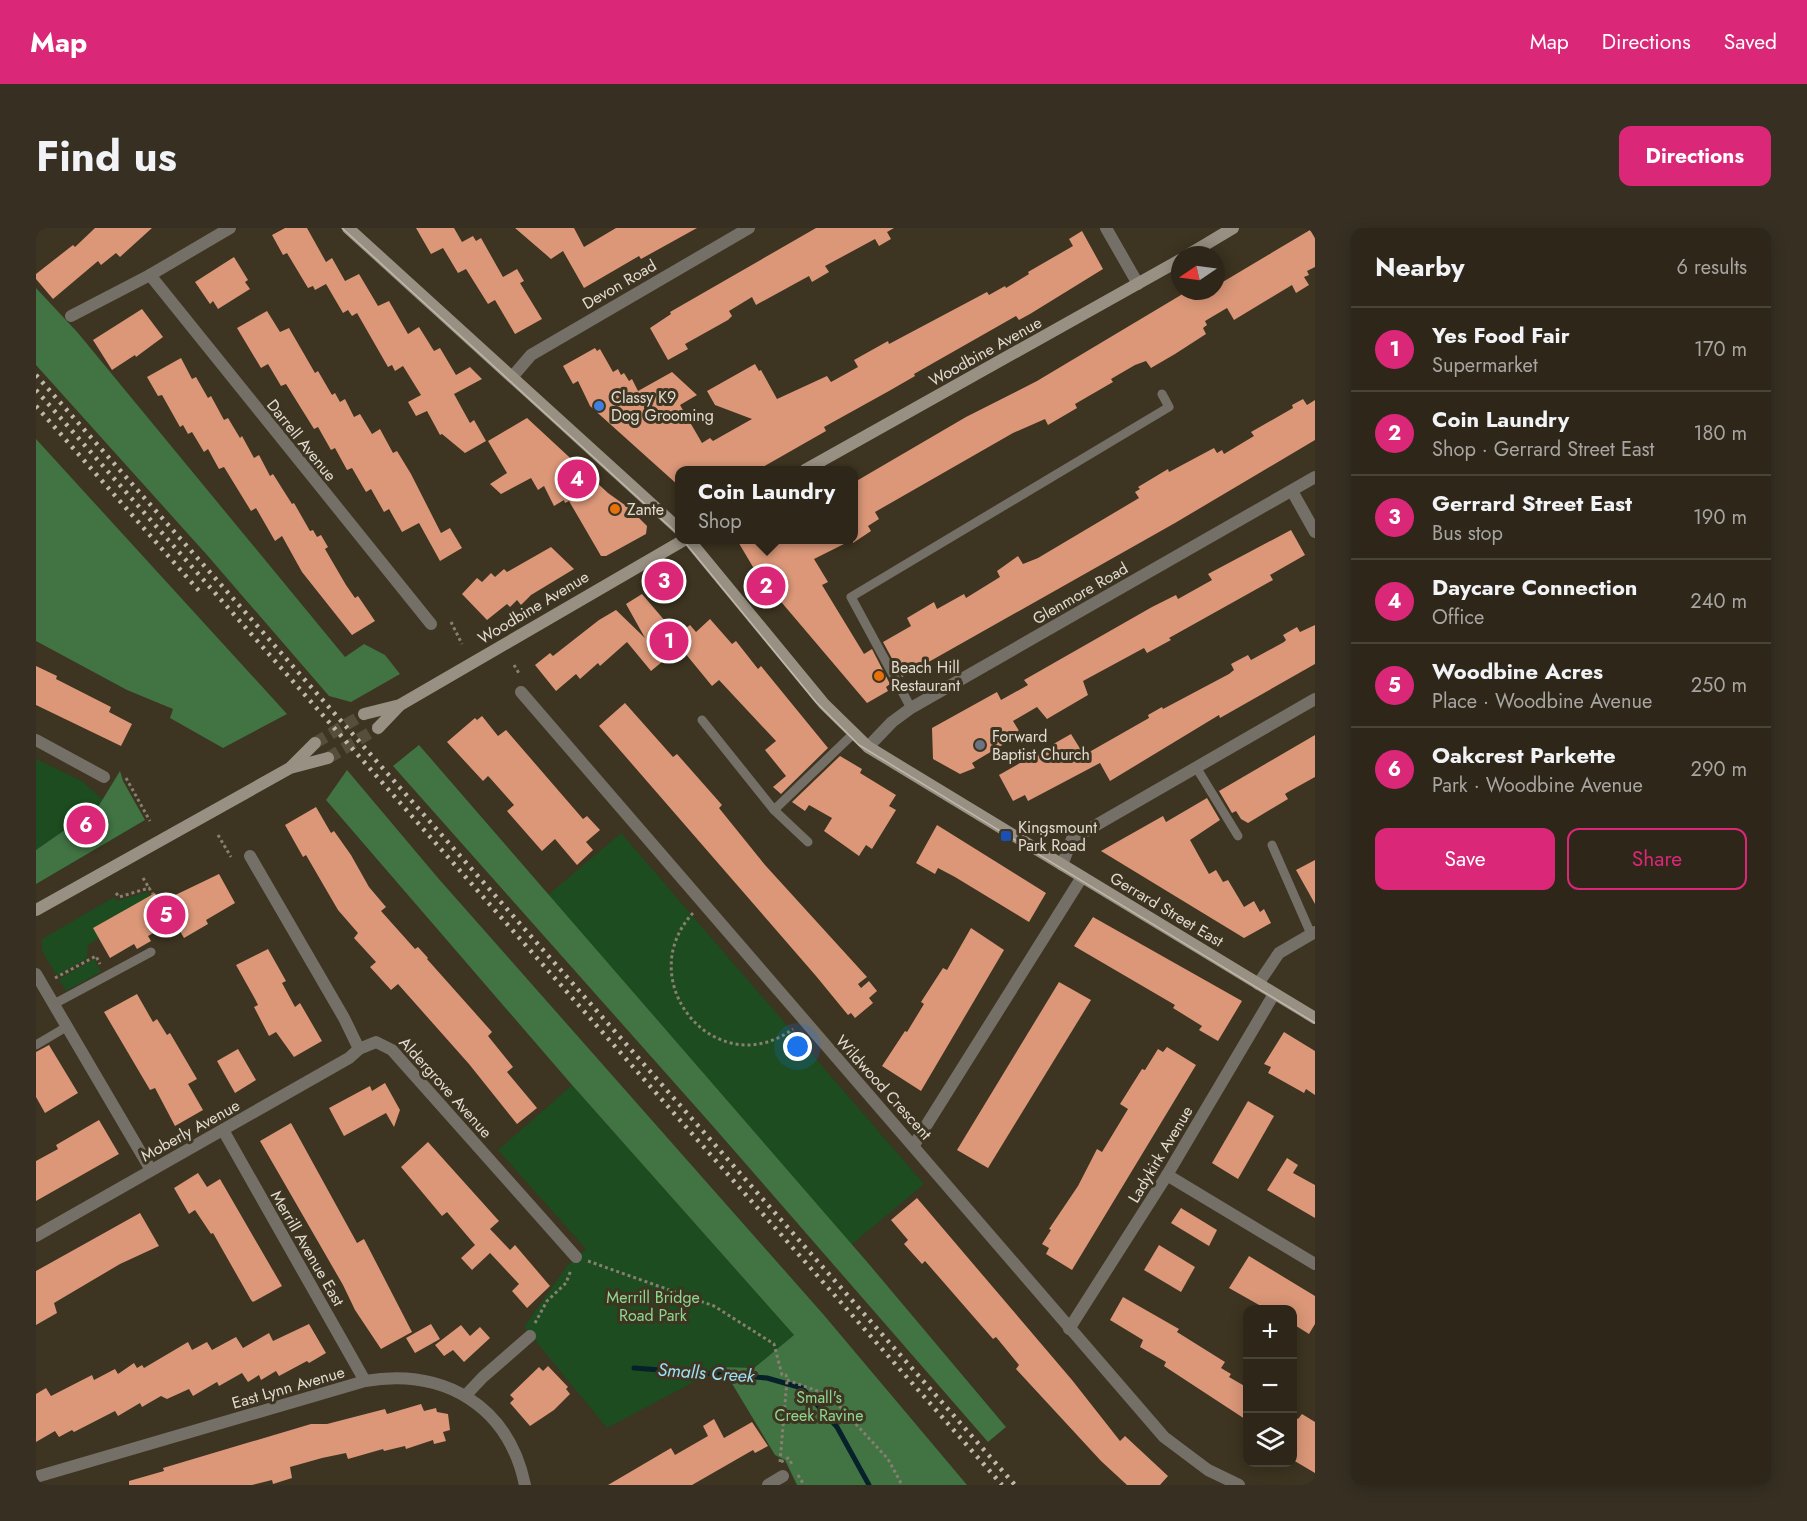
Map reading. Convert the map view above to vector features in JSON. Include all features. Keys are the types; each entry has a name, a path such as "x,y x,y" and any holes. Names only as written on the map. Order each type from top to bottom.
{"main road":[{"path":"348,228 675,525"},
{"path":"1203,246 1233,228"},
{"name":"Woodbine Avenue","path":"814,466 1171,265"},
{"name":"Woodbine Avenue","path":"378,728 400,705 677,544"},
{"name":"Gerrard Street East","path":"691,544 824,704 868,747 1315,1018"},
{"name":"Woodbine Avenue","path":"364,714 400,705"},
{"path":"290,768 315,743"},
{"path":"36,910 290,768 328,758"}],"street":[{"path":"70,316 150,275 230,228"},
{"name":"Devon Road","path":"513,376 531,355 749,228"},
{"path":"1106,228 1138,284"},
{"name":"Darrell Avenue","path":"150,275 431,624"},
{"name":"Glenmore Road","path":"868,747 892,722 911,708 1315,477"},
{"path":"1292,491 1315,532"},
{"name":"Wildwood Crescent","path":"521,692 1164,1437 1208,1470 1239,1485"},
{"path":"1062,865 1072,839 1315,699"},
{"path":"36,740 104,777"},
{"path":"250,856 359,1049"},
{"path":"914,1145 1082,877"},
{"path":"1258,984 1279,953 1313,933"},
{"path":"36,974 152,1170"},
{"name":"Ladykirk Avenue","path":"1069,1329 1167,1175 1274,994"},
{"name":"Aldergrove Avenue","path":"359,1049 376,1042 392,1050 576,1257"},
{"name":"Moberly Avenue","path":"36,1236 349,1058 359,1049"},
{"name":"Merrill Avenue East","path":"223,1130 365,1382"},
{"path":"1167,1175 1315,1264"},
{"path":"525,1485 513,1448 502,1431 480,1404 466,1395 530,1336"},
{"name":"East Lynn Avenue","path":"36,1477 365,1382 410,1377 466,1395"},
{"path":"768,1485 783,1476"}],"lane":[{"path":"911,708 851,597 1169,407 1162,394"},
{"path":"702,720 774,810 808,842"},
{"path":"774,810 853,734"},
{"path":"1196,767 1238,836"},
{"path":"1272,844 1313,933"},
{"path":"54,1004 151,952"},
{"path":"36,1045 68,1026"}],"path":[{"path":"452,622 462,644"},
{"path":"514,664 520,675"},
{"path":"126,778 150,821"},
{"path":"218,835 231,857"},
{"path":"143,878 153,894"},
{"path":"116,893 119,897 149,888"},
{"path":"703,903 678,933 670,960 674,989 694,1022 711,1037 721,1041 752,1045 779,1038 804,1021"},
{"path":"55,978 96,956 107,976"},
{"path":"530,1336 547,1301 566,1283 576,1257 714,1306 774,1344 782,1375 786,1375 787,1380 782,1459 779,1463"},
{"path":"787,1380 829,1395 888,1459 902,1485"}],"green space":[{"path":"36,288 78,333 345,657 364,644 385,655 400,674 351,702 329,696 207,555 36,365"},
{"path":"36,439 287,714 223,748 170,718 173,709 127,690 36,641"},
{"path":"419,745 868,1263 1006,1427 988,1442 711,1124 393,766"},
{"path":"36,759 82,781 103,800 120,771 123,781 145,820 36,884"},
{"name":"Small's Creek Ravine","path":"347,770 438,878 823,1314 967,1485 797,1485 785,1460 775,1455 722,1367 754,1368 794,1335 572,1085 326,800"},
{"path":"120,771 123,781 145,820 36,884 36,850 98,807"},
{"path":"621,833 924,1184 851,1245 548,895"},
{"path":"148,892 150,896 94,928 99,938 88,945 87,958 57,976 42,951 42,939 114,897 116,901"},
{"path":"94,959 101,972 66,991 59,979"},
{"name":"Merrill Bridge Road Park","path":"572,1085 794,1335 754,1368 722,1367 607,1428 524,1327 567,1266 586,1249 498,1150"}],"building":[{"path":"95,228 152,228 120,257 116,253 101,265 98,261 53,299 36,279 36,274 73,245 75,247"},
{"path":"285,228 307,228 326,262 332,258 345,281 359,274 378,306 389,301 408,334 419,327 434,351 440,348 456,375 470,367 482,379 454,394 470,423 474,420 486,441 465,453 442,434 440,435 427,411 416,416 408,402 421,395 403,366 395,371 392,365 388,367 357,313 352,316 348,310 343,313 326,284 315,290 313,286 308,288 287,253 283,255 272,235"},
{"path":"416,228 454,228 462,242 473,236 476,241 481,238 503,277 517,269 524,281 520,283 542,319 515,334 495,300 488,304 466,269 458,273 443,248 431,254"},
{"path":"515,228 574,228 584,247 616,228 697,228 641,259 639,256 584,288 563,251 551,259"},
{"path":"816,228 894,228 887,232 891,239 879,246 875,239 825,266 829,272 812,282 809,276 756,305 752,297 729,311 732,316 728,320 685,344 688,349 668,360 650,328 671,314 670,312"},
{"path":"1310,230 1315,238 1315,267 1307,271 1309,275 1304,277 1309,285 1296,293 1292,285 1234,320 1227,308 1205,321 1207,325 1203,328 1206,334 1151,368 1146,361 1135,365 1111,379 1113,382 1075,404 1077,408 1048,425 1045,419 1013,433 875,512 879,519 868,526 871,531 858,540 858,480 966,417 1037,381 1173,300 1225,300 1225,281"},
{"path":"1082,231 1103,269 1030,314 1019,320 1016,316 914,374 915,376 824,427 826,431 765,466 675,466 675,482 590,406 578,381 573,384 563,366 595,348 597,351 600,349 613,372 618,369 621,375 624,373 629,381 632,379 638,391 672,372 697,395 680,405 702,443 710,438 713,441 752,419 715,405 707,391 755,364 759,371 761,370 777,399 827,376 831,382 858,367 854,360 888,341 889,344 987,292 989,295 1005,286 1006,288 1029,274 1028,272 1073,246 1069,239"},
{"path":"234,257 248,280 245,282 250,289 218,309 213,301 210,304 195,282"},
{"path":"142,309 163,337 136,357 135,355 112,370 93,340"},
{"path":"267,311 280,332 289,328 315,373 318,371 332,395 335,393 340,402 345,399 354,417 360,414 372,434 380,429 393,453 397,451 411,474 441,533 450,528 462,548 440,561 419,523 402,532 389,509 384,512 371,489 366,492 352,468 347,470 335,448 331,450 318,427 314,429 286,384 281,386 268,364 261,368 237,328"},
{"path":"181,358 192,379 196,377 208,398 211,396 224,420 228,418 240,438 242,436 254,458 259,455 270,476 273,474 292,504 294,503 310,531 313,530 317,537 321,535 328,547 325,549 346,585 355,598 358,596 375,621 352,635 302,572 282,536 275,541 256,508 251,511 224,467 219,469 208,449 204,452 192,432 188,434 183,425 180,427 162,395 158,396 147,377"},
{"path":"1303,399 1307,405 1315,400 1315,440 1175,523 902,677 883,642 911,626 907,618 934,602 937,609 964,594 966,598 1000,577 997,571 1018,556 1023,564 1038,558 1139,498 1135,492 1140,489 1138,487 1168,469 1169,472 1214,448 1217,453 1222,450 1224,454 1254,436 1251,432 1293,408 1292,405"},
{"path":"527,418 608,493 629,508 647,526 646,534 606,556 601,556 569,501 565,503 564,500 554,506 544,486 538,490 531,478 501,494 490,484 507,473 488,441"},
{"path":"1291,530 1305,555 1270,575 1273,580 1169,638 1171,640 1147,653 1144,648 1083,681 1088,695 1047,719 1037,707 1013,721 1021,734 972,763 975,768 960,774 933,759 932,728 997,692 1001,700 1028,685 1024,680 1152,607 1176,595 1178,599 1212,580 1208,574"},
{"path":"739,544 844,544 814,559 828,582 822,585 864,654 872,649 890,684 886,687 888,691 867,703 753,567"},
{"path":"551,547 574,569 531,595 521,605 517,600 510,607 507,604 487,620 462,594 477,578 482,582 491,573 495,577 504,569 507,572"},
{"path":"642,594 677,635 690,625 696,632 710,619 732,644 736,641 758,669 761,666 828,748 781,794 773,787 786,776 765,750 776,741 719,680 712,686 680,647 651,671 627,642 600,666 598,663 580,679 576,674 556,691 535,665 550,653 553,656 599,620 616,610 645,638 626,604"},
{"path":"1315,625 1315,664 1220,718 1219,715 1110,781 1100,763 1028,801 1025,795 1013,801 999,775 1071,734 1084,755 1149,718 1148,715 1162,707 1163,709 1229,674 1234,670 1231,664 1248,655 1251,660 1284,642 1286,640 1283,635 1297,627 1300,632"},
{"path":"36,666 57,676 56,679 111,707 109,712 132,724 121,746 36,705"},
{"path":"625,703 673,757 677,754 722,805 719,808 765,865 867,977 858,984 861,988 869,981 877,991 869,998 873,1003 855,1018 851,1013 848,1015 599,726"},
{"path":"482,716 498,736 506,730 583,819 587,816 600,830 586,842 593,850 577,865 555,839 542,851 507,811 514,805 488,776 483,781 447,742 475,718 477,720"},
{"path":"1315,735 1315,777 1285,794 1288,799 1248,823 1241,819 1236,811 1232,813 1219,791"},
{"path":"840,756 862,769 860,773 896,795 889,806 896,810 872,849 866,845 859,856 824,831 832,818 809,805 805,811 792,802"},
{"path":"1207,798 1220,820 1190,840 1209,874 1216,870 1223,882 1228,880 1244,907 1254,901 1260,912 1264,909 1271,923 1244,938 1101,851 1163,816 1166,822"},
{"path":"316,807 331,833 334,831 369,887 386,907 381,911 415,949 418,947 492,1032 488,1036 513,1067 507,1072 537,1108 517,1124 469,1064 398,984 391,990 370,967 376,962 354,938 358,933 338,910 306,855 303,857 285,825"},
{"path":"937,825 1046,893 1029,922 938,868 935,874 916,863"},
{"path":"1315,860 1315,904 1296,870"},
{"path":"219,874 235,903 206,920 208,924 184,938 174,921 148,936 151,941 137,949 134,944 110,958 93,928 155,893 157,897 164,893 167,899"},
{"path":"1093,917 1242,1001 1218,1041 1199,1030 1202,1026 1173,1008 1175,1005 1074,946"},
{"path":"971,928 1004,950 921,1091 882,1066 905,1031 907,1032 924,1004 921,1002 943,968 947,970"},
{"path":"268,949 286,981 282,983 295,1007 300,1003 322,1041 294,1057 276,1032 269,1036 254,1007 258,1005 236,965"},
{"path":"1059,982 1091,1000 988,1168 957,1150"},
{"path":"137,994 153,1022 157,1019 167,1035 170,1033 197,1079 188,1084 203,1110 175,1126 155,1088 150,1090 104,1012"},
{"path":"1284,1032 1315,1051 1315,1095 1306,1089 1304,1093 1268,1073 1271,1067 1264,1064"},
{"path":"49,1045 78,1093 45,1113 36,1097 36,1052"},
{"path":"1167,1047 1196,1065 1072,1270 1046,1254 1049,1248 1042,1244 1051,1230 1049,1229 1078,1186 1097,1149 1102,1152 1128,1109 1120,1104 1142,1069 1145,1070 1158,1049 1163,1052"},
{"path":"238,1049 256,1080 235,1093 217,1061"},
{"path":"385,1083 400,1110 394,1127 386,1113 344,1136 329,1108 370,1086 372,1091"},
{"path":"1248,1101 1274,1116 1238,1179 1212,1163"},
{"path":"99,1120 119,1154 36,1201 36,1161 58,1149 56,1145"},
{"path":"291,1123 357,1243 364,1239 412,1332 381,1349 355,1310 260,1141"},
{"path":"428,1142 499,1221 490,1229 510,1250 515,1245 550,1286 527,1308 512,1291 519,1284 490,1253 472,1270 461,1258 475,1245 447,1212 442,1216 401,1167"},
{"path":"1287,1158 1298,1165 1293,1173 1315,1185 1315,1218 1267,1190"},
{"path":"198,1173 207,1187 220,1179 282,1286 253,1302 251,1300 213,1233 211,1234 195,1210 189,1214 174,1188"},
{"path":"917,1198 1072,1380 1120,1441 1125,1436 1168,1476 1160,1485 1127,1485 1101,1461 1016,1369 1019,1365 996,1337 993,1339 925,1261 922,1264 904,1244 908,1240 891,1220"},
{"path":"1181,1208 1217,1230 1209,1246 1171,1223"},
{"path":"140,1213 159,1246 120,1264 54,1303 57,1313 36,1325 36,1271"},
{"path":"1159,1245 1195,1267 1181,1292 1144,1270"},
{"path":"1249,1256 1315,1296 1315,1324 1309,1334 1297,1326 1297,1305 1259,1305 1229,1288"},
{"path":"1123,1297 1179,1329 1177,1332 1225,1362 1221,1368 1231,1374 1229,1377 1243,1385 1243,1418 1164,1366 1166,1362 1140,1347 1143,1340 1110,1320"},
{"path":"309,1324 326,1353 279,1376 276,1371 261,1380 259,1375 248,1382 242,1373 219,1386 217,1382 193,1396 189,1389 167,1399 161,1396 142,1407 140,1403 118,1416 115,1411 74,1432 72,1430 59,1437 55,1431 36,1442 36,1394 46,1388 51,1396 92,1375 94,1380 115,1369 118,1374 134,1363 137,1368 142,1365 144,1368 188,1342 192,1350 207,1342 212,1350 236,1337 243,1348 269,1333 273,1341"},
{"path":"431,1324 440,1339 415,1353 406,1338"},
{"path":"461,1325 470,1336 480,1327 490,1338 464,1362 453,1350 444,1356 435,1345"},
{"path":"548,1366 568,1387 566,1389 570,1394 554,1410 530,1426 510,1403 514,1399 510,1395 539,1367 543,1371"},
{"path":"421,1404 424,1411 436,1408 437,1412 448,1414 450,1430 443,1432 446,1441 434,1444 433,1440 406,1449 405,1446 384,1451 383,1449 348,1459 346,1453 322,1458 290,1467 292,1478 273,1484 272,1480 252,1485 129,1485 129,1481 164,1471 163,1468 311,1424 327,1424 385,1409 387,1414"},
{"path":"1302,1414 1315,1422 1315,1473 1297,1462 1298,1419"},
{"path":"714,1419 724,1438 752,1422 768,1446 755,1453 753,1450 692,1485 608,1485 671,1448 675,1455 708,1436 703,1426"}],"waterway":[{"name":"Smalls Creek","path":"634,1368 767,1378 802,1388 837,1427 869,1485"}],"tunnel":[{"path":"315,743 364,714"},
{"path":"328,758 378,728"}],"tram line":[{"path":"342,228 675,531"},
{"path":"686,544 816,702 859,745 1315,1023"}],"railway":[{"path":"36,375 1015,1485"},
{"path":"36,390 1002,1485"},
{"path":"36,406 200,592"}],"place":[{"name":"Classy K9 Dog Grooming","path":"599,406"},
{"name":"Daycare Connection","path":"577,479"},
{"name":"Zante","path":"615,509"},
{"name":"Gerrard Street East","path":"664,581"},
{"name":"Coin Laundry","path":"766,586"},
{"name":"Yes Food Fair","path":"669,641"},
{"name":"Beach Hill Restaurant","path":"879,676"},
{"name":"Forward Baptist Church","path":"980,745"},
{"name":"Oakcrest Parkette","path":"86,825"},
{"name":"Kingsmount Park Road","path":"1006,836"},
{"name":"Woodbine Acres","path":"166,915"}]}
